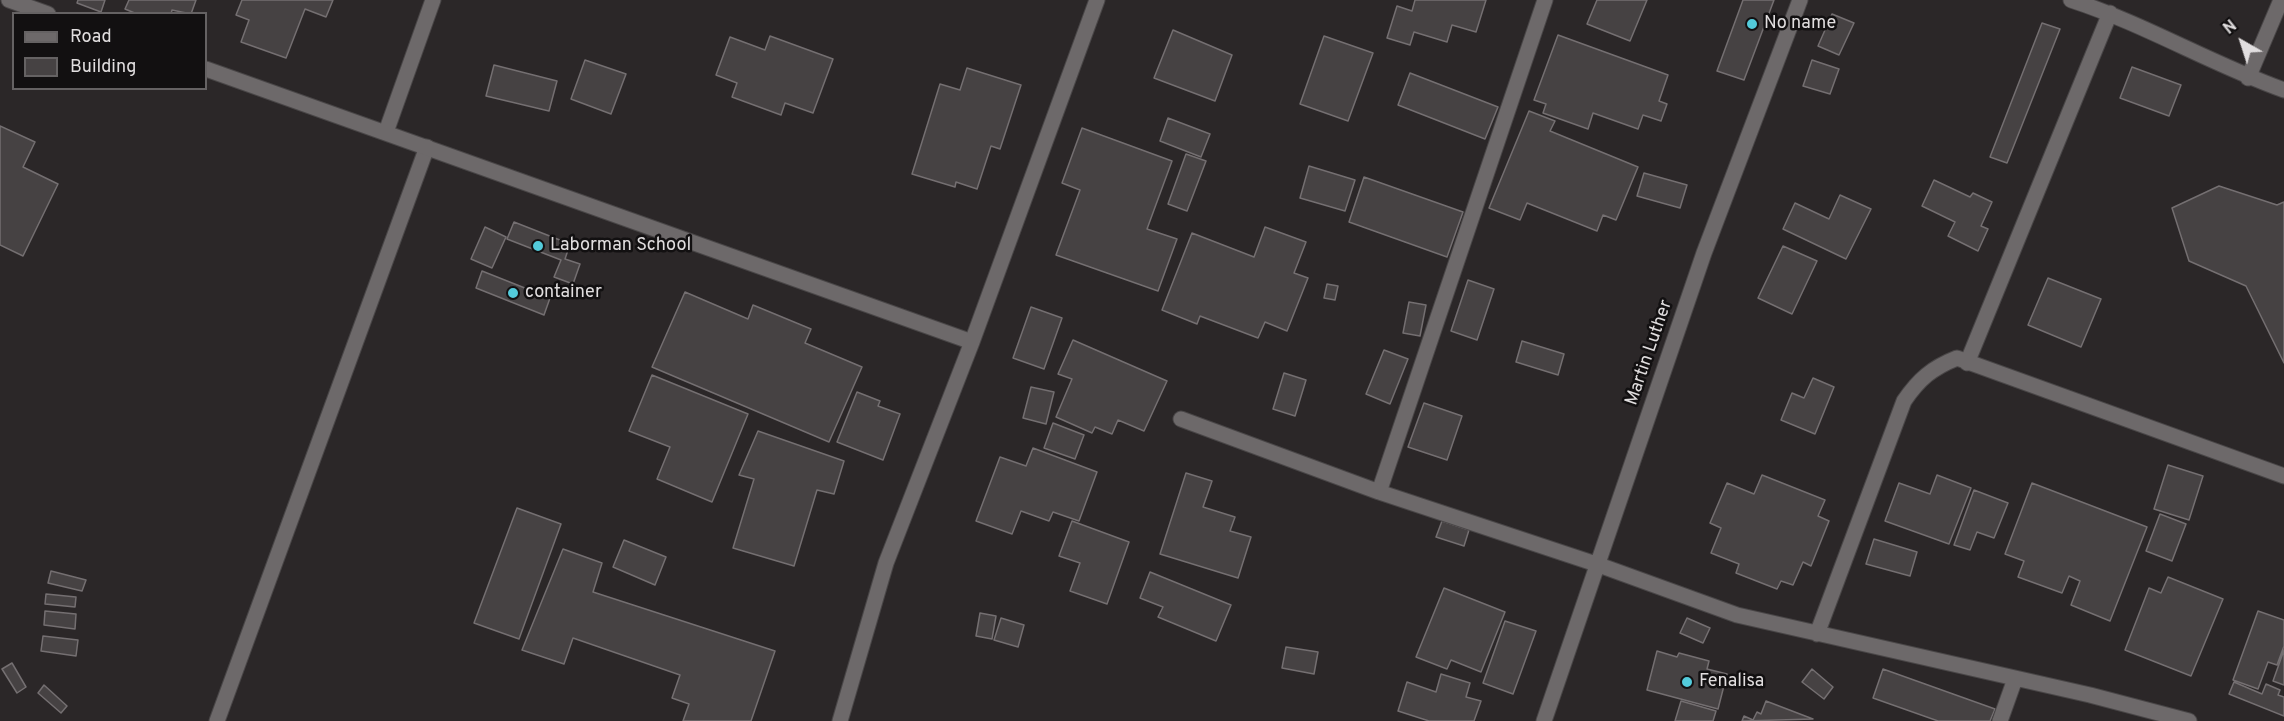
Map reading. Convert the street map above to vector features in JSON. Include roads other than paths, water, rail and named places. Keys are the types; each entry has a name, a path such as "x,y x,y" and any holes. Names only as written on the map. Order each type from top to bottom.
{"street":[{"path":"9,0 42,12"},
{"path":"386,132 432,0"},
{"path":"840,721 886,563 972,342 1097,0"},
{"path":"1378,492 1545,0"},
{"name":"Martin Luther","path":"1544,721 1704,253 1800,0"},
{"path":"2071,0 2110,12 2248,78 2284,90"},
{"path":"2248,78 2281,0"},
{"path":"1967,363 2110,12"},
{"path":"207,69 972,342"},
{"path":"217,721 427,147"},
{"path":"1817,634 1904,401 1917,382 1935,366 1957,358 2284,476"},
{"path":"1181,419 1378,492 1599,565 1737,615 2189,721"},
{"path":"2000,721 2015,679"}],"place":[{"name":"No name","path":"1752,24"},
{"name":"Laborman School","path":"538,246"},
{"name":"container","path":"513,293"},
{"name":"Fenalisa","path":"1687,682"}]}
